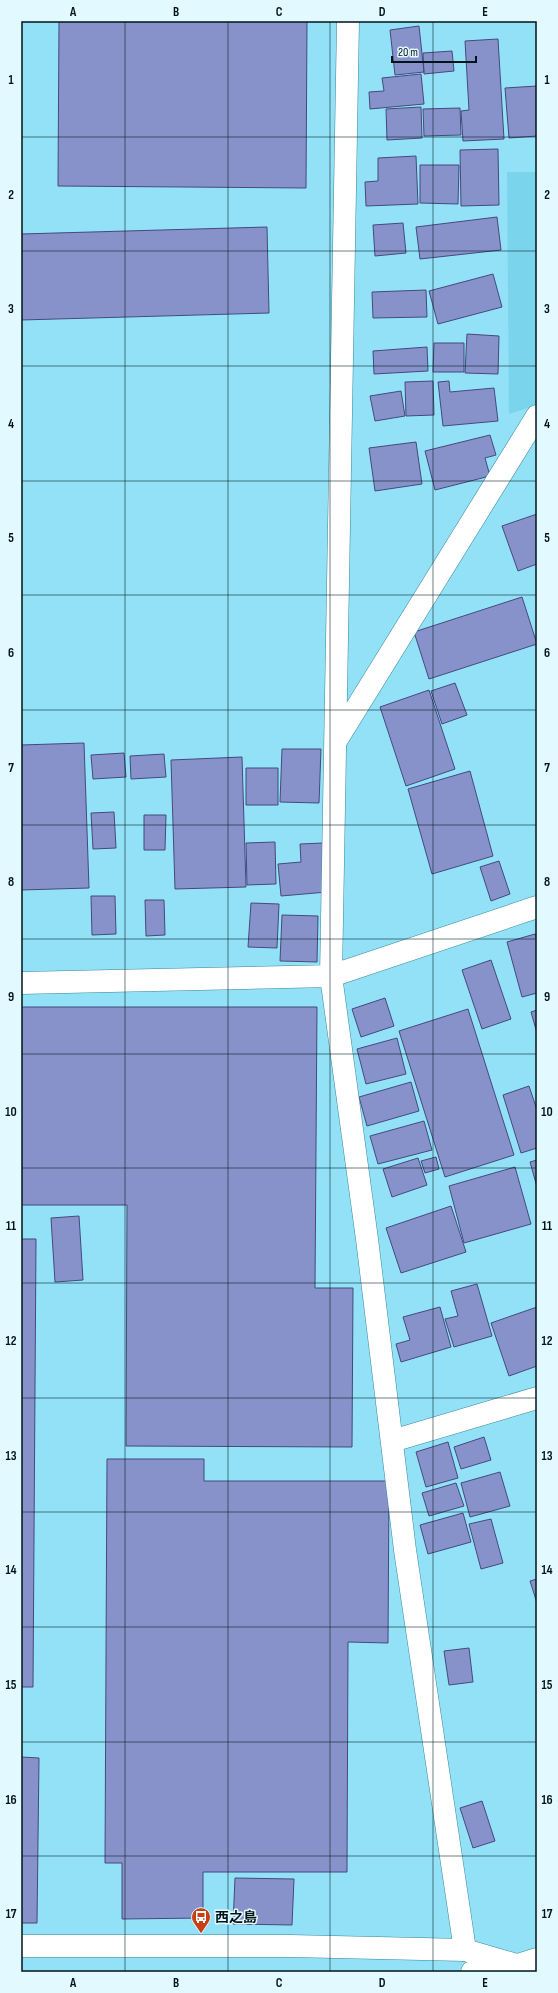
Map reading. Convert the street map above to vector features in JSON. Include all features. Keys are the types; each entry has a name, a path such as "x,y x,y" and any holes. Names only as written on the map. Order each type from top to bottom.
{"main road":[{"path":"348,21 330,976 367,1239 405,1550 466,1950"},
{"path":"335,742 537,416"},
{"path":"21,983 330,976 537,907"},
{"path":"392,1441 537,1398"},
{"path":"21,1946 291,1946 466,1950 526,1967"},
{"path":"472,1972 487,1965 526,1967"}],"shaded area":[{"path":"507,172 537,172 537,405 509,414"}],"building":[{"path":"59,21 307,21 306,188 58,186"},
{"path":"419,26 424,72 395,75 390,30"},
{"path":"498,39 504,139 463,141 461,111 469,110 465,41"},
{"path":"452,51 454,71 424,74 423,53"},
{"path":"421,74 424,104 370,109 369,92 384,91 382,78"},
{"path":"537,86 537,136 509,138 505,88"},
{"path":"421,107 422,138 387,140 386,109"},
{"path":"460,108 461,135 424,136 423,109"},
{"path":"498,149 499,205 461,206 460,150"},
{"path":"416,156 418,204 366,206 365,182 378,181 378,158"},
{"path":"420,165 459,165 458,204 420,203"},
{"path":"497,217 501,250 420,259 416,227"},
{"path":"403,223 406,253 375,256 373,225"},
{"path":"267,227 269,313 21,320 21,234"},
{"path":"493,274 502,307 438,324 429,291"},
{"path":"426,290 427,317 373,318 372,292"},
{"path":"467,334 499,336 498,374 465,373"},
{"path":"434,343 464,343 464,372 433,372"},
{"path":"427,347 428,371 374,374 373,351"},
{"path":"433,381 434,415 406,416 405,382"},
{"path":"449,381 450,392 494,388 498,421 443,426 438,382"},
{"path":"401,391 405,416 375,421 370,396"},
{"path":"490,435 496,455 485,458 490,476 435,490 425,451"},
{"path":"416,442 422,484 375,491 369,448"},
{"path":"537,514 537,564 518,571 502,526"},
{"path":"522,597 537,644 429,679 414,632"},
{"path":"455,683 467,715 442,724 431,691"},
{"path":"429,690 455,769 406,786 380,707"},
{"path":"84,743 89,888 21,890 21,745"},
{"path":"282,749 321,749 319,803 280,802"},
{"path":"124,753 126,777 93,779 91,755"},
{"path":"164,754 166,777 131,779 130,756"},
{"path":"242,757 246,887 175,889 171,760"},
{"path":"246,768 278,768 278,805 246,805"},
{"path":"470,771 493,856 432,874 408,789"},
{"path":"114,812 116,848 93,849 91,813"},
{"path":"144,815 166,815 165,850 144,850"},
{"path":"275,842 276,884 247,885 246,843"},
{"path":"323,843 327,892 281,896 278,864 301,862 300,844"},
{"path":"499,861 510,894 491,901 480,867"},
{"path":"91,896 115,896 116,934 92,935"},
{"path":"145,900 164,900 165,935 146,936"},
{"path":"251,903 279,904 277,948 248,947"},
{"path":"282,915 318,916 317,962 280,961"},
{"path":"535,934 537,940 537,993 522,997 507,942"},
{"path":"491,960 511,1019 482,1029 462,970"},
{"path":"385,998 394,1026 361,1037 352,1009"},
{"path":"21,1007 317,1007 315,1288 353,1288 352,1447 126,1446 127,1205 21,1205"},
{"path":"468,1009 514,1155 445,1177 399,1031"},
{"path":"537,1010 537,1033 531,1012"},
{"path":"397,1038 406,1074 366,1084 357,1049"},
{"path":"411,1082 419,1111 367,1126 359,1097"},
{"path":"529,1086 537,1110 537,1148 521,1153 503,1095"},
{"path":"424,1121 432,1150 378,1164 370,1136"},
{"path":"436,1157 439,1169 425,1173 421,1161"},
{"path":"418,1158 427,1185 392,1197 383,1169"},
{"path":"537,1160 537,1187 530,1162"},
{"path":"515,1167 531,1224 464,1243 449,1186"},
{"path":"451,1206 466,1252 401,1273 386,1228"},
{"path":"79,1216 83,1280 55,1282 51,1218"},
{"path":"21,1239 36,1239 33,1687 21,1687"},
{"path":"477,1284 492,1336 454,1347 445,1319 458,1316 451,1291"},
{"path":"440,1307 451,1347 401,1362 396,1344 410,1340 403,1317"},
{"path":"537,1307 537,1366 509,1376 491,1323"},
{"path":"484,1437 491,1460 461,1469 454,1447"},
{"path":"448,1442 458,1478 426,1487 416,1452"},
{"path":"107,1459 204,1459 204,1481 389,1481 388,1643 348,1642 347,1872 203,1872 203,1918 122,1919 122,1863 105,1863"},
{"path":"500,1472 510,1506 470,1517 461,1483"},
{"path":"456,1483 464,1506 429,1516 422,1493"},
{"path":"463,1513 471,1542 428,1554 420,1525"},
{"path":"491,1519 503,1563 481,1569 469,1524"},
{"path":"537,1579 537,1603 530,1581"},
{"path":"469,1648 473,1682 449,1685 444,1651"},
{"path":"21,1757 39,1758 37,1923 21,1923"},
{"path":"482,1801 495,1841 473,1848 460,1808"},
{"path":"235,1878 294,1879 292,1925 233,1924"}],"place":[{"name":"西之島","path":"201,1934"}]}
